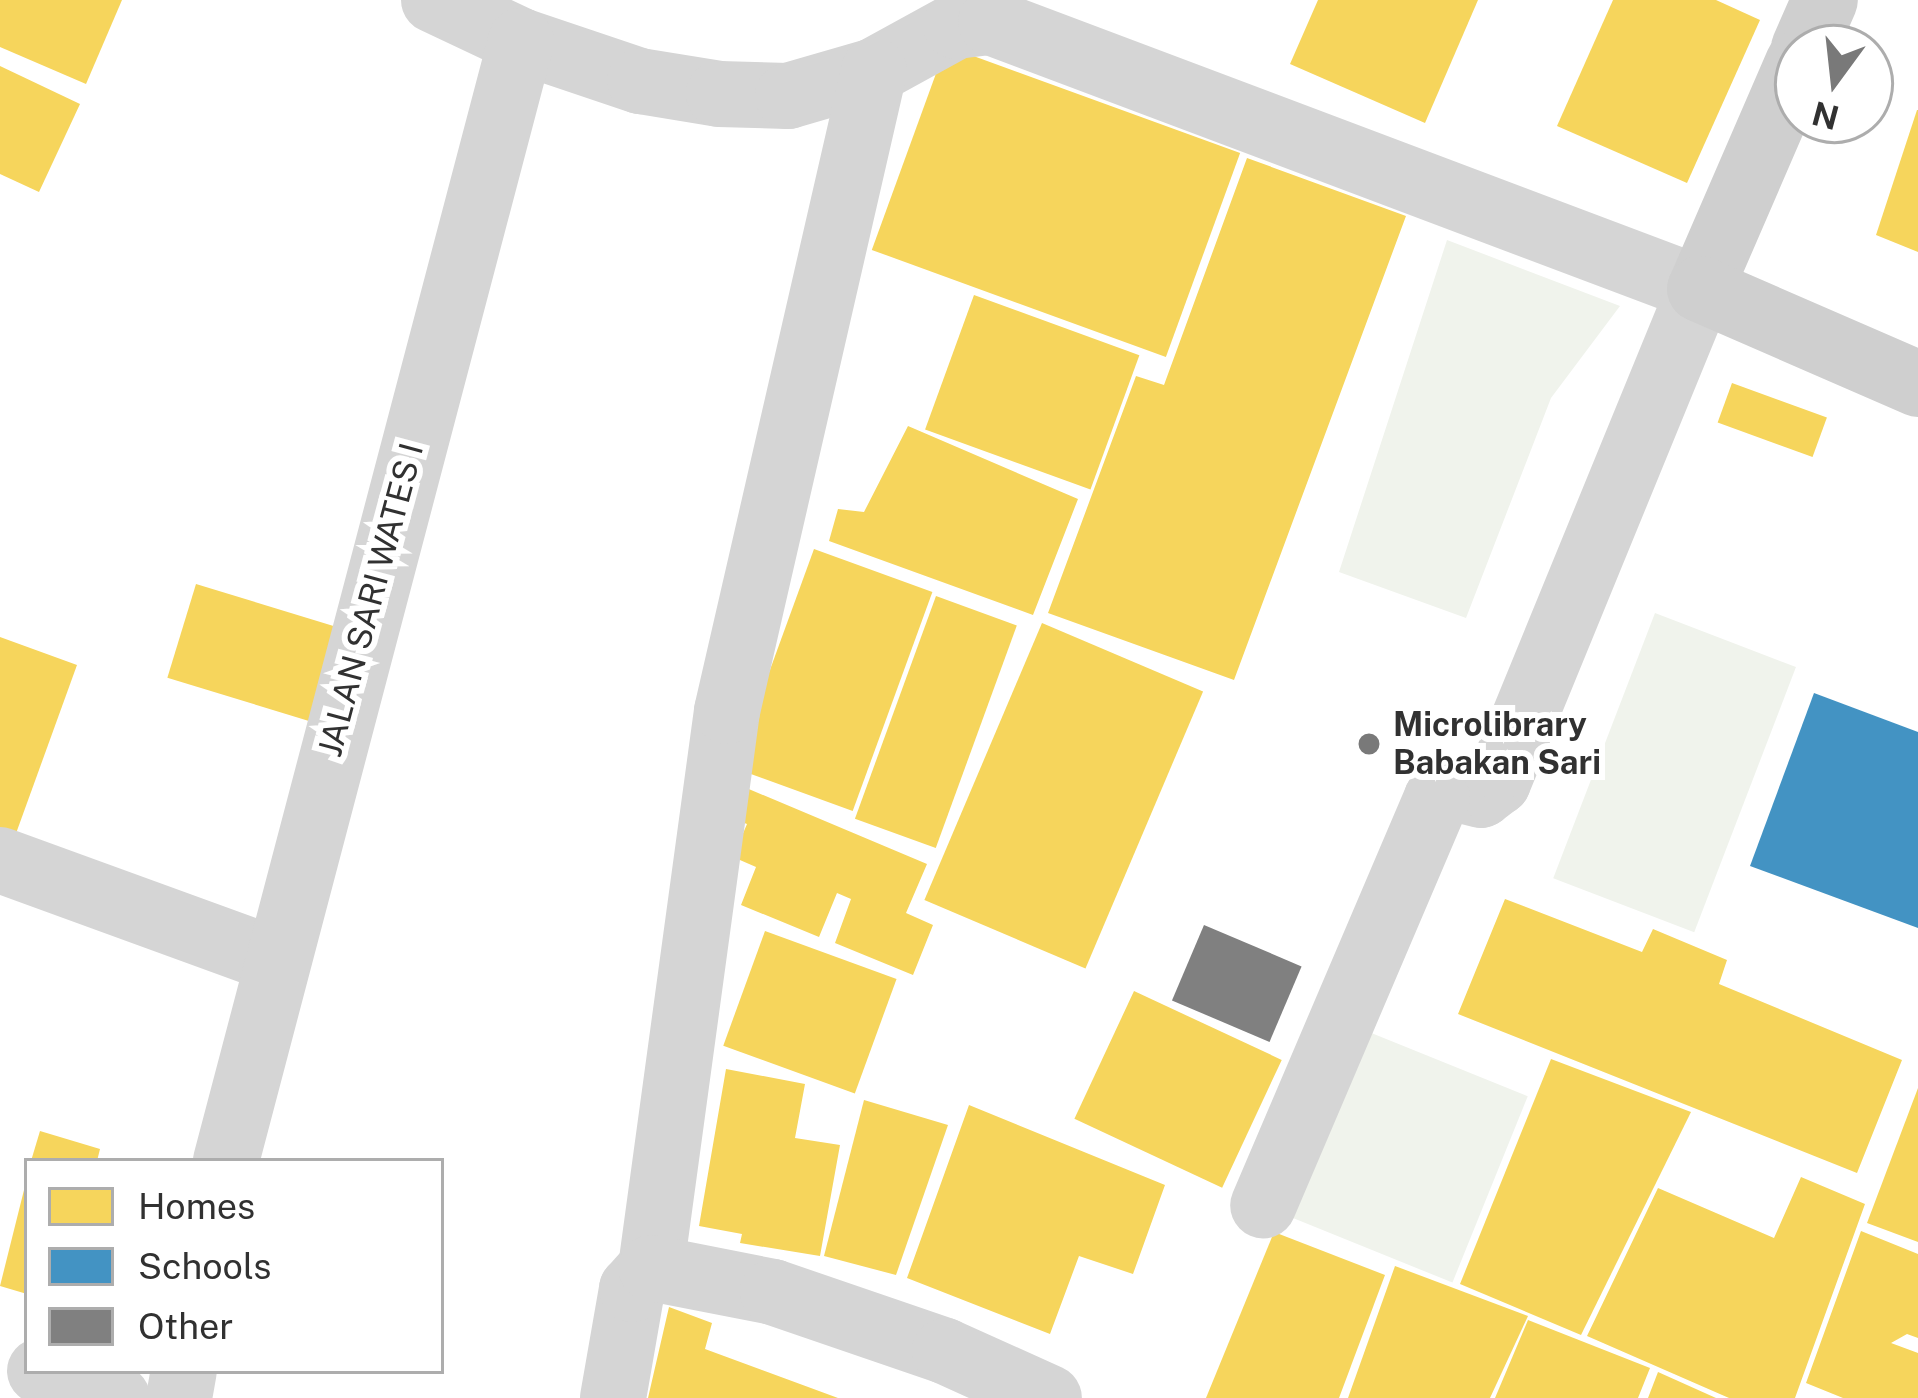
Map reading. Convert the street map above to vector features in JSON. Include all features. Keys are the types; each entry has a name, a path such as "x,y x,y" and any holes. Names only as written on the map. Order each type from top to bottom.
{"street":[{"path":"434,0 521,41 640,81 719,94 788,96 874,70 955,13 991,22 1700,289 1918,384"},
{"name":"JALAN SARI WATES I","path":"227,1158 275,960 521,41"},
{"path":"614,1398 632,1288 651,1268 727,711 874,70"},
{"path":"1263,1205 1437,798 1453,788 1481,795 1498,782 1774,111"},
{"path":"0,860 275,960"},
{"path":"651,1268 773,1292 945,1352 1049,1398"},
{"path":"49,1374 117,1398"}],"shaded area":[{"path":"1447,240 1620,306 1551,398 1466,618 1339,572"},
{"path":"1655,613 1796,667 1694,932 1553,878"},
{"path":"1359,1028 1528,1096 1452,1283 1284,1214"}],"building: Homes":[{"path":"0,0 122,0 86,84 0,47"},
{"path":"1318,0 1478,0 1425,123 1290,64"},
{"path":"1613,0 1716,0 1760,20 1687,183 1557,126"},
{"path":"946,46 1240,153 1166,357 872,250"},
{"path":"0,66 80,104 39,192 0,174"},
{"path":"1918,110 1918,252 1876,235"},
{"path":"1247,158 1406,216 1234,680 1048,613 1136,376 1164,385"},
{"path":"974,295 1139,355 1090,490 925,429"},
{"path":"1732,383 1827,418 1813,457 1718,422"},
{"path":"908,426 1078,499 1033,615 829,541 838,509 864,512"},
{"path":"814,549 932,592 853,811 734,768"},
{"path":"196,584 343,629 315,723 167,678"},
{"path":"936,596 1017,625 936,848 855,819"},
{"path":"1042,623 1203,691 1085,968 924,900"},
{"path":"0,637 77,665 10,850 0,846"},
{"path":"744,787 927,864 906,913 933,925 913,975 835,943 851,899 837,893 819,937 741,905 756,867 733,857 747,824 731,818"},
{"path":"1505,899 1642,952 1653,929 1727,960 1719,984 1902,1060 1857,1173 1458,1014"},
{"path":"765,931 897,979 855,1094 723,1046"},
{"path":"1134,991 1282,1060 1222,1188 1074,1119"},
{"path":"1551,1059 1691,1112 1581,1335 1460,1284"},
{"path":"726,1069 805,1084 795,1138 840,1145 820,1256 740,1243 742,1234 699,1226"},
{"path":"1918,1088 1918,1242 1867,1223"},
{"path":"864,1100 948,1125 896,1275 824,1256"},
{"path":"969,1105 1165,1185 1133,1274 1079,1256 1050,1334 907,1278"},
{"path":"40,1131 100,1149 98,1158 32,1158"},
{"path":"1801,1177 1865,1204 1795,1398 1729,1398 1587,1336 1658,1188 1774,1238"},
{"path":"24,1190 24,1293 0,1286"},
{"path":"1861,1231 1918,1254 1918,1338 1907,1334 1891,1343 1918,1353 1918,1398 1843,1398 1806,1383"},
{"path":"1274,1232 1385,1275 1339,1398 1206,1398"},
{"path":"1395,1266 1528,1316 1490,1398 1348,1398"},
{"path":"669,1307 712,1323 705,1349 838,1398 648,1398"},
{"path":"1528,1320 1650,1368 1638,1398 1495,1398"},
{"path":"1658,1372 1716,1398 1648,1398"}],"building: Schools":[{"path":"1814,693 1918,732 1918,928 1750,866"}],"building: Other":[{"path":"1204,925 1302,966 1270,1042 1172,1000"}],"place":[{"name":"Microlibrary Babakan Sari","path":"1369,744"}]}
